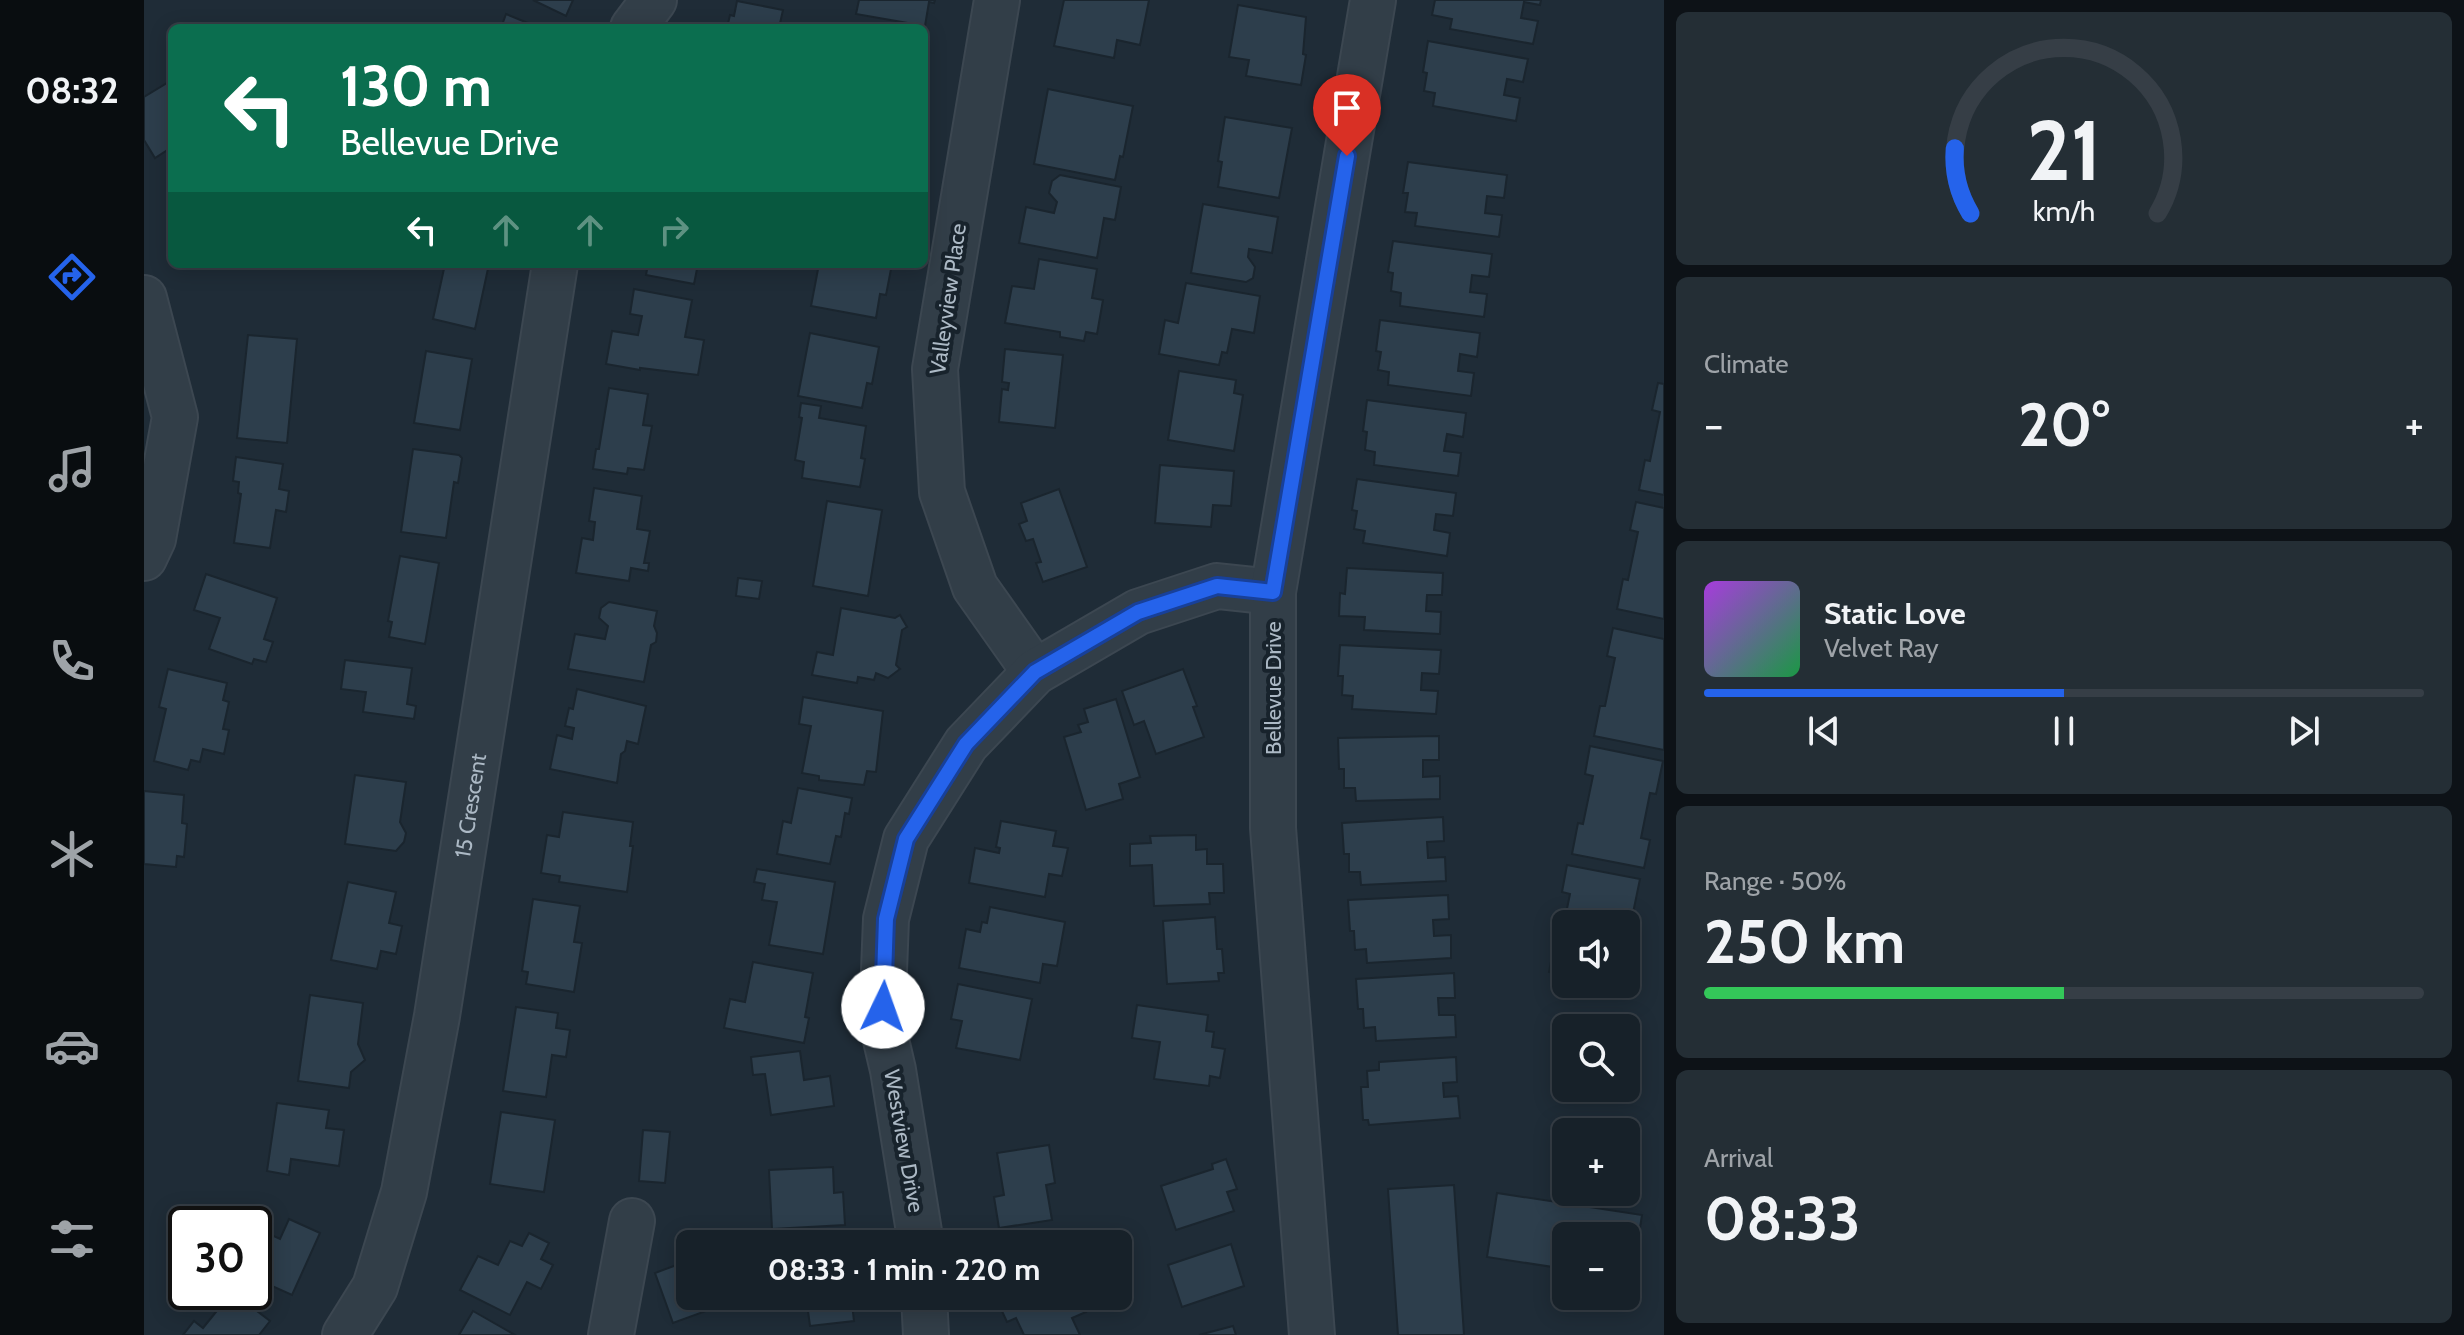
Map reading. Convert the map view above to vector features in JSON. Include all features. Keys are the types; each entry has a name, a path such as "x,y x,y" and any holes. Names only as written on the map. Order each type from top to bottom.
{"street":[{"path":"636,24 654,0"},
{"name":"Valleyview Place","path":"997,0 935,369 942,492 975,587 1035,672"},
{"name":"Bellevue Drive","path":"1312,1335 1273,828 1273,592 1373,0"},
{"name":"15 Crescent","path":"345,1335 375,1287 404,1192 440,1000 554,268"},
{"path":"144,298 175,417 153,539 144,558"},
{"name":"Westview Drive","path":"919,1230 893,1070 882,1023 886,919 906,839 966,744 1035,672 1138,612 1217,586 1273,592"},
{"path":"611,1335 632,1221"},
{"path":"925,1310 926,1335"}],"building":[{"path":"533,0 573,0 566,16"},
{"path":"859,0 935,0 934,3 929,2 925,24 856,14"},
{"path":"1064,0 1149,0 1140,45 1117,40 1114,58 1054,46"},
{"path":"1435,0 1541,0 1540,5 1524,2 1521,18 1538,21 1533,44 1450,29 1452,19 1432,15"},
{"path":"737,1 783,10 780,24 728,24 730,15 734,16"},
{"path":"1238,5 1306,17 1303,54 1306,55 1301,85 1246,76 1249,60 1229,57"},
{"path":"506,14 530,24 502,24"},
{"path":"1428,41 1528,59 1523,82 1507,79 1504,95 1520,98 1516,121 1433,106 1435,93 1424,91 1427,73 1423,72"},
{"path":"168,82 168,150 155,158 144,140 144,97"},
{"path":"1048,89 1133,106 1115,180 1034,164"},
{"path":"1225,117 1292,128 1279,198 1218,187 1222,162 1218,161"},
{"path":"1408,162 1507,175 1504,198 1487,196 1485,213 1502,215 1499,237 1415,226 1417,213 1405,212 1408,193 1403,193"},
{"path":"1060,175 1121,187 1115,220 1104,218 1097,258 1019,243 1026,207 1054,213 1057,202 1049,193 1052,181"},
{"path":"1203,204 1278,217 1272,253 1249,249 1248,257 1255,267 1253,278 1246,282 1191,273"},
{"path":"1393,241 1492,254 1489,277 1472,275 1470,292 1487,294 1484,317 1400,306 1401,293 1391,291 1393,273 1388,272"},
{"path":"1039,259 1097,269 1092,298 1103,300 1097,334 1086,332 1084,341 1060,337 1060,332 1005,323 1012,286 1034,289"},
{"path":"444,268 488,268 475,329 433,319"},
{"path":"647,268 697,268 694,284 646,275"},
{"path":"818,268 891,268 886,295 880,294 876,318 811,306"},
{"path":"1186,283 1260,296 1254,333 1232,329 1227,353 1222,352 1219,365 1159,354 1165,320 1178,323"},
{"path":"634,289 692,300 685,337 704,340 698,375 606,364 612,331 638,335 642,316 630,314"},
{"path":"1380,320 1480,333 1477,357 1460,354 1458,371 1474,373 1471,396 1388,385 1389,372 1378,370 1381,352 1376,351"},
{"path":"810,333 879,347 872,384 867,383 862,408 798,396"},
{"path":"248,335 297,339 287,443 237,438"},
{"path":"1005,349 1063,355 1055,428 999,422 1002,389 1008,390 1009,383 1002,382"},
{"path":"426,351 472,359 460,430 414,423"},
{"path":"1179,371 1236,380 1234,393 1243,395 1234,451 1168,440"},
{"path":"1658,383 1664,384 1664,495 1639,490 1645,460 1650,461 1660,412 1652,410"},
{"path":"609,388 648,394 643,425 652,426 644,470 628,468 627,474 593,469"},
{"path":"1367,400 1466,413 1463,437 1447,434 1444,451 1461,453 1458,476 1374,465 1375,452 1365,450 1367,432 1363,431"},
{"path":"801,403 821,406 819,418 866,426 860,487 802,478 804,462 795,460 802,418 799,417"},
{"path":"413,449 459,455 462,458 458,483 454,482 446,538 401,532"},
{"path":"236,457 283,464 279,489 289,491 286,512 276,510 270,548 234,543 241,494 238,493 239,482 233,481"},
{"path":"1160,465 1234,471 1231,506 1213,505 1211,527 1155,523"},
{"path":"1357,479 1456,493 1453,516 1436,514 1434,530 1450,533 1447,556 1363,543 1365,531 1354,529 1357,511 1352,510"},
{"path":"594,488 642,496 637,529 650,531 644,563 649,563 648,571 631,568 629,581 576,573 582,538 593,540 595,522 589,521"},
{"path":"1059,489 1087,567 1043,582 1036,563 1041,562 1033,539 1026,541 1019,524 1027,521 1021,503"},
{"path":"827,501 882,510 868,596 813,586"},
{"path":"1636,502 1664,508 1664,619 1617,609 1623,579 1628,580 1638,532 1630,530"},
{"path":"400,556 439,563 425,644 389,637 392,622 388,621"},
{"path":"1347,568 1443,573 1442,595 1427,595 1426,611 1441,612 1440,634 1364,630 1365,617 1339,616 1340,593 1345,594"},
{"path":"206,574 277,598 264,639 273,642 266,662 254,659 252,664 209,649 220,618 194,610"},
{"path":"738,578 762,581 759,599 736,596"},
{"path":"609,602 657,611 654,626 656,642 651,645 644,682 568,669 575,634 605,639 608,626 599,618 601,608"},
{"path":"841,608 895,618 900,615 907,627 902,630 896,665 900,669 888,678 876,673 874,680 858,677 857,683 812,675 817,652 833,655"},
{"path":"1613,628 1664,639 1664,750 1594,736 1600,706 1605,706 1615,658 1607,656"},
{"path":"1340,645 1441,650 1439,674 1422,673 1421,690 1438,691 1436,714 1352,709 1353,696 1342,695 1343,676 1338,676"},
{"path":"345,660 412,668 407,704 416,706 414,719 363,712 366,692 341,689"},
{"path":"168,669 227,683 223,700 229,702 223,729 229,730 224,754 203,749 200,762 191,760 188,770 154,761 166,709 159,707"},
{"path":"1183,669 1197,706 1193,707 1204,737 1156,754 1144,721 1134,725 1122,691"},
{"path":"577,689 646,706 638,744 627,741 621,754 617,783 550,769 557,735 572,739 574,728 565,726"},
{"path":"803,697 883,711 876,772 867,771 864,785 819,780 819,776 802,773 811,726 799,724"},
{"path":"1116,699 1140,777 1119,784 1123,799 1086,810 1064,737 1081,732 1078,725 1088,722 1084,709"},
{"path":"1439,736 1439,760 1423,760 1423,777 1440,776 1440,799 1356,801 1355,788 1344,788 1344,769 1339,769 1338,738"},
{"path":"1590,746 1663,761 1656,794 1650,793 1641,838 1650,840 1644,868 1572,854 1578,823 1583,824 1593,776 1585,774"},
{"path":"355,775 406,782 400,822 406,833 404,842 396,851 345,844"},
{"path":"798,788 852,798 849,814 845,813 841,837 836,836 830,864 777,854 783,821 791,823"},
{"path":"144,791 184,795 182,823 187,824 184,857 177,856 176,867 144,864"},
{"path":"563,812 633,822 627,892 559,882 560,876 541,873 547,835 559,837"},
{"path":"1443,817 1444,841 1427,842 1428,858 1445,857 1446,881 1361,885 1360,872 1349,872 1349,854 1344,854 1342,823"},
{"path":"1001,821 1056,831 1053,846 1068,848 1062,876 1049,874 1045,897 969,883 975,848 999,853 1000,848 996,847"},
{"path":"1196,835 1196,850 1207,849 1207,864 1223,864 1224,893 1209,893 1210,904 1154,906 1152,865 1130,866 1130,844 1151,843 1150,836"},
{"path":"1567,865 1640,879 1634,910 1567,910 1570,894 1562,892"},
{"path":"757,869 835,882 823,954 769,945 777,902 762,900 765,884 754,882"},
{"path":"348,882 396,892 389,923 402,926 396,954 381,951 377,969 331,960"},
{"path":"1448,895 1449,919 1433,920 1434,936 1451,935 1451,958 1367,963 1366,949 1355,950 1348,900"},
{"path":"533,899 580,906 574,942 582,943 574,992 526,984 528,972 522,971"},
{"path":"990,907 1065,922 1057,966 1043,964 1040,983 959,968 966,929 980,932 982,922 987,923"},
{"path":"1215,917 1217,949 1222,949 1224,973 1218,973 1219,981 1167,984 1163,921"},
{"path":"753,962 813,973 804,1043 724,1028 730,999 745,1002"},
{"path":"1454,973 1455,998 1438,998 1439,1015 1455,1015 1456,1037 1376,1041 1375,1027 1364,1028 1363,1009 1358,1009 1356,979"},
{"path":"958,984 1032,999 1020,1060 956,1048 962,1021 951,1019"},
{"path":"310,995 363,1003 358,1044 365,1060 351,1072 349,1088 298,1081"},
{"path":"1137,1005 1208,1015 1206,1031 1214,1032 1212,1047 1225,1049 1220,1078 1210,1076 1209,1086 1154,1079 1160,1042 1132,1038"},
{"path":"516,1007 558,1013 556,1028 570,1030 566,1057 552,1055 546,1097 503,1091"},
{"path":"800,1051 804,1080 830,1076 834,1106 771,1115 765,1074 753,1075 751,1057"},
{"path":"1456,1057 1457,1082 1443,1083 1444,1097 1458,1096 1460,1118 1369,1125 1368,1120 1363,1120 1361,1087 1368,1087 1367,1071 1379,1070 1379,1062"},
{"path":"277,1103 329,1110 326,1128 344,1130 339,1166 291,1159 289,1175 267,1171"},
{"path":"501,1112 555,1120 544,1192 490,1184"},
{"path":"643,1130 670,1132 665,1183 639,1181"},
{"path":"1049,1145 1055,1183 1046,1185 1052,1220 999,1228 994,1197 1004,1195 997,1153"},
{"path":"1226,1159 1237,1189 1227,1192 1234,1211 1176,1230 1161,1186 1213,1169 1212,1164"},
{"path":"833,1167 834,1193 843,1192 845,1225 772,1229 769,1170"},
{"path":"1454,1185 1464,1335 1398,1335 1388,1189"},
{"path":"1497,1193 1552,1201 1552,1206 1583,1206 1642,1215 1640,1228 1640,1222 1552,1222 1552,1267 1487,1257"},
{"path":"289,1219 320,1233 292,1295 272,1286 272,1235 280,1239"},
{"path":"529,1233 549,1243 541,1259 553,1265 541,1289 527,1282 510,1315 460,1290 478,1256 498,1265 510,1241 522,1246"},
{"path":"1231,1244 1244,1286 1182,1307 1168,1265"},
{"path":"676,1265 676,1310 709,1310 673,1323 655,1273"},
{"path":"218,1310 256,1310 270,1321 259,1335 183,1335 194,1321 203,1328"},
{"path":"808,1310 853,1310 854,1321 810,1326"},
{"path":"1001,1310 1086,1312 1072,1318 1080,1335 1024,1335 1016,1318 1007,1322"},
{"path":"473,1311 515,1335 459,1335"},
{"path":"1233,1326 1236,1335 1199,1335"}],"route":[{"path":"883,1007 886,919 906,839 966,744 1035,672 1138,612 1217,586 1273,592 1347,156"}]}
